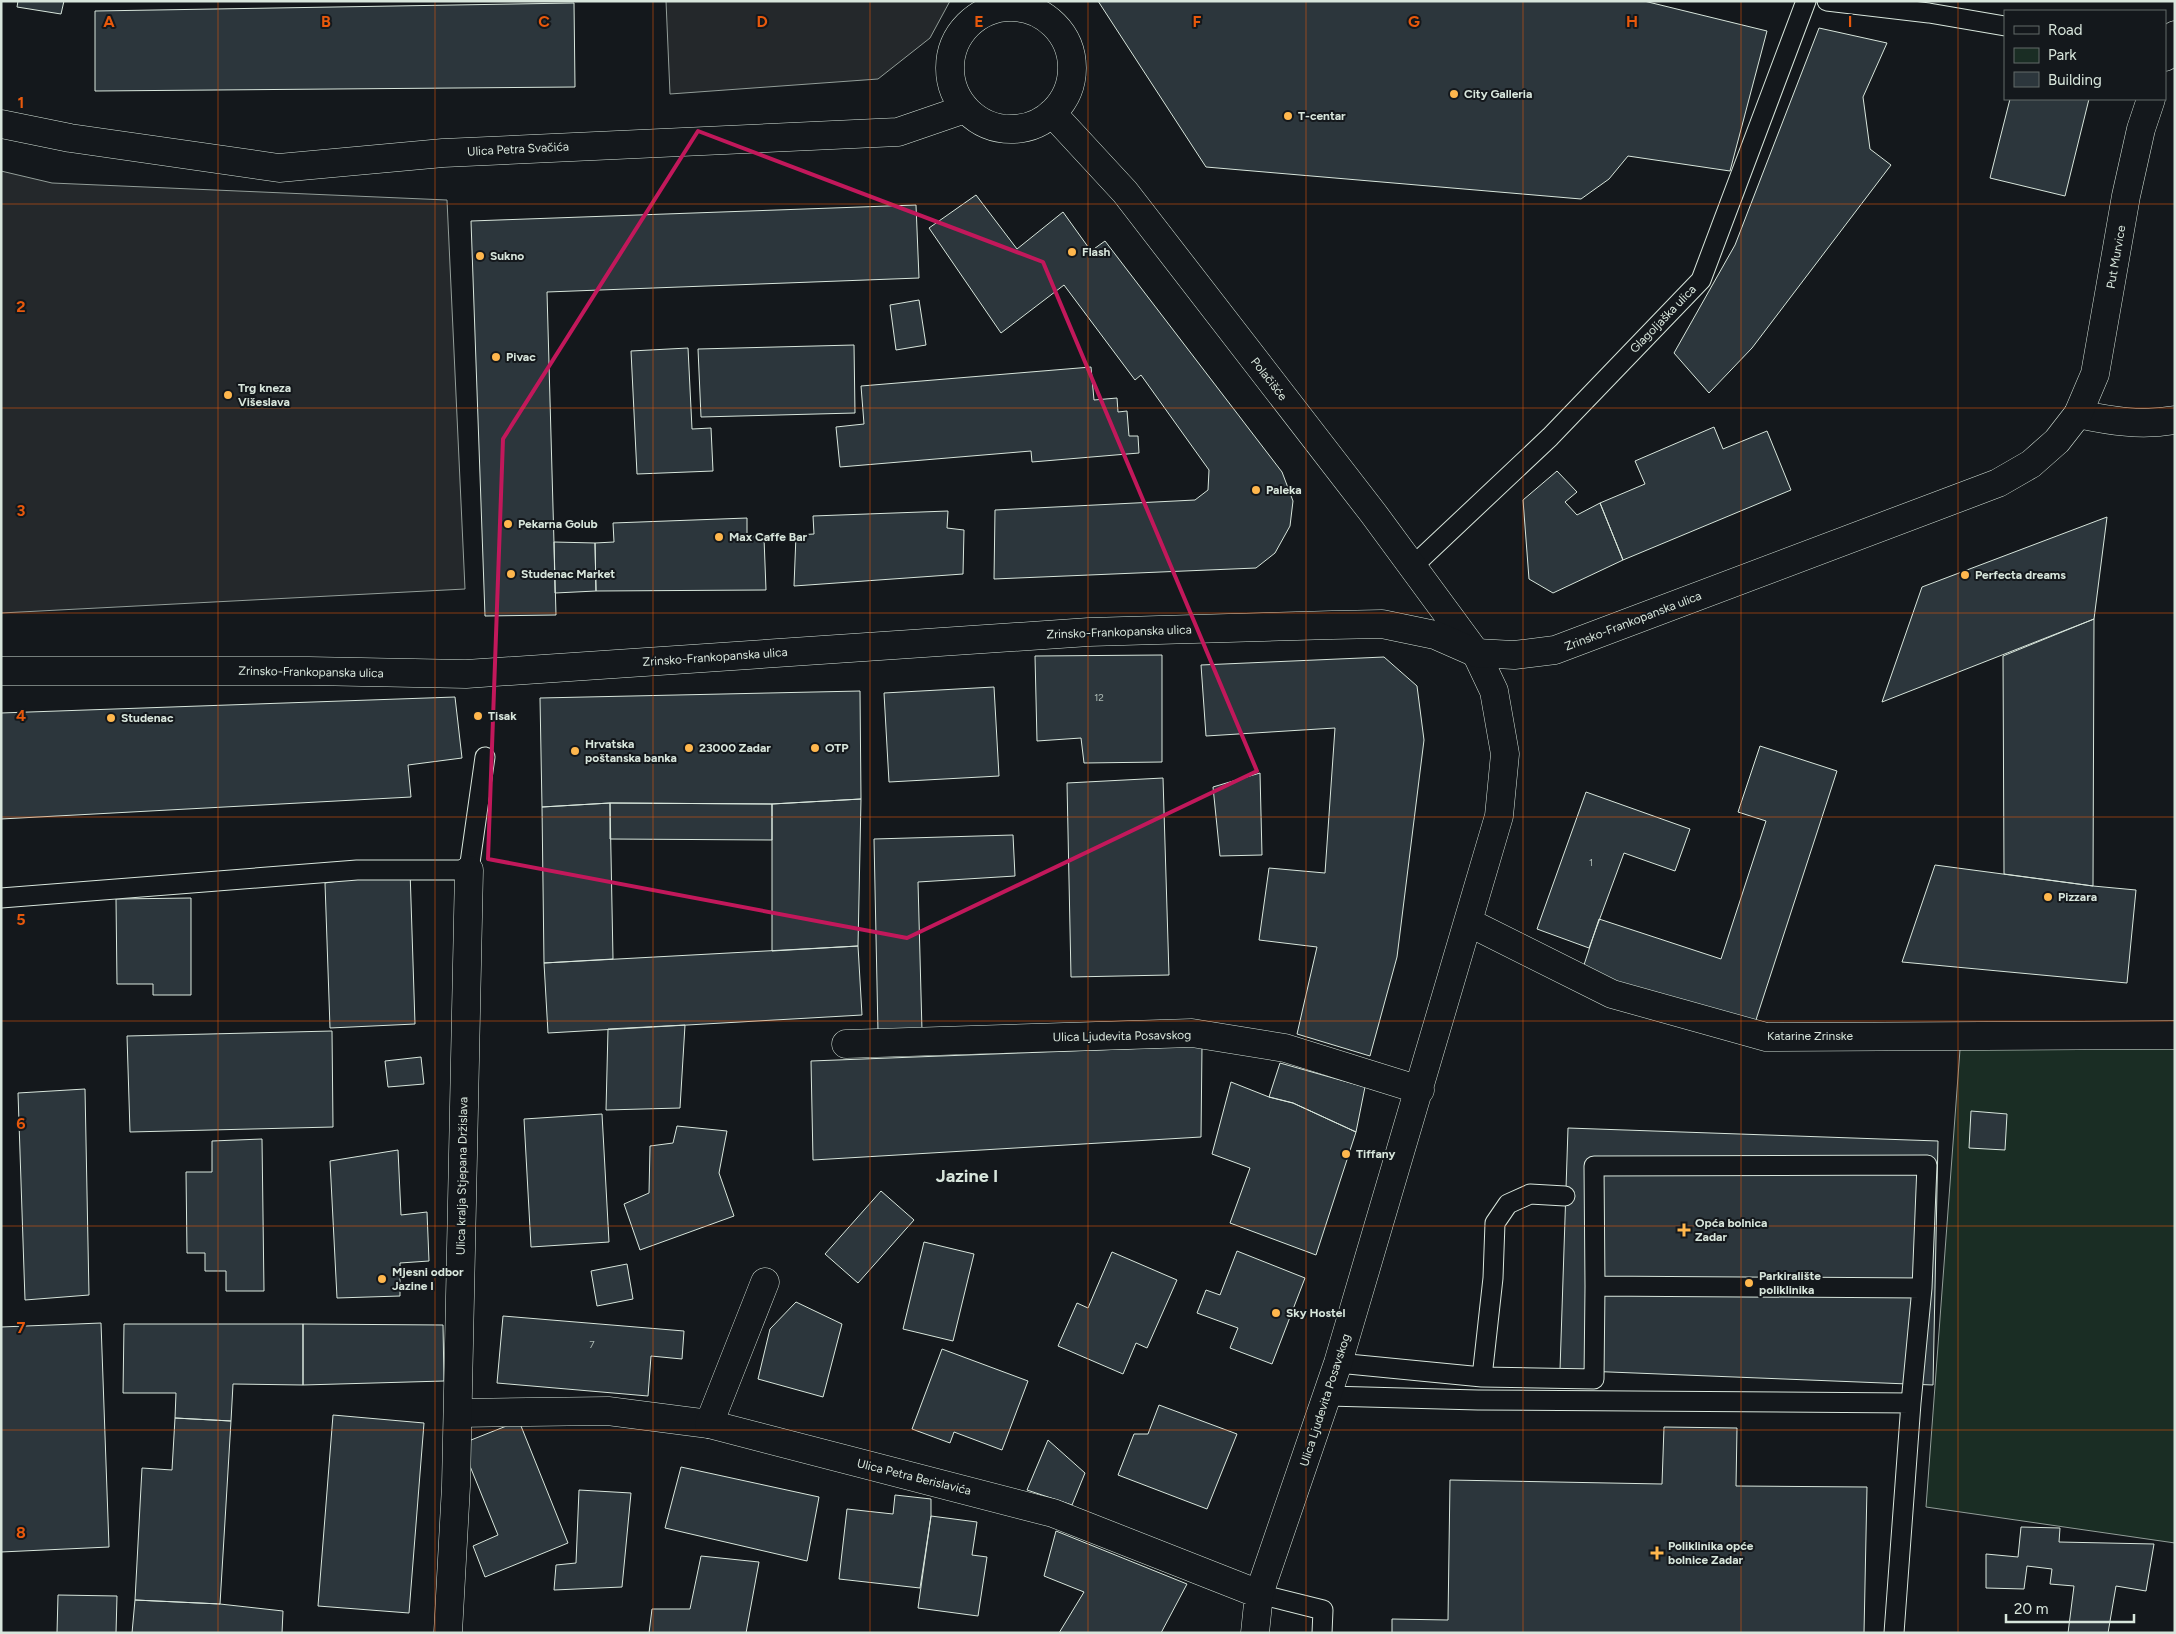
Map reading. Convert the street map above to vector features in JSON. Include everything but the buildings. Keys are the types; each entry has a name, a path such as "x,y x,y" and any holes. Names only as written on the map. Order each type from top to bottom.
{"street":[{"path":"1015,4 1035,11 1052,22 1065,38 1071,58 1072,78 1064,97 1052,113 1036,124 1017,129 998,128 980,121 965,109 954,92 950,71 952,51 961,32 976,17 995,8 1015,4"},
{"name":"Put Murvice","path":"2078,414 2095,374 2126,196 2141,129 2151,100"},
{"name":"Ulica Petra Svačića","path":"1,124 70,138 279,168 443,153 898,132 965,109"},
{"name":"Polačišće","path":"1052,113 1125,192 1476,653"},
{"path":"2078,414 2120,422 2154,424 2175,420"},
{"name":"Zrinsko-Frankopanska ulica","path":"1,671 309,671 466,674 1090,632 1357,624 1382,624 1435,635 1476,653 1514,655 1555,650 1998,483 2031,464 2056,441 2078,414"},
{"name":"Ulica Ljudevita Posavskog","path":"1259,1594 1328,1396 1420,1090 1499,816 1505,754 1494,691 1476,653"},
{"name":"Ulica kralja Stjepana Držislava","path":"448,1633 458,1413 468,870"},
{"name":"Katarine Zrinske","path":"1468,922 1612,994 1766,1037 2175,1035"},
{"name":"Ulica Ljudevita Posavskog","path":"846,1044 1192,1033 1285,1048 1420,1090"},
{"path":"708,1424 765,1282"},
{"name":"Ulica Petra Berislavića","path":"458,1413 608,1411 708,1424 1053,1513 1259,1594"},
{"path":"1234,1633 1259,1594"},
{"path":"1255,1633 1259,1594"}],"lane":[{"name":"Glagoljaška ulica","path":"1412,567 1550,437 1701,280 1806,1"},
{"path":"1826,1 1929,13 2004,26"},
{"path":"1,898 357,870 468,870 485,756"},
{"path":"1338,1363 1482,1377 1594,1379 1594,1166 1927,1165 1922,1288 1911,1403 1894,1633"},
{"path":"1482,1377 1494,1278 1495,1223 1508,1204 1530,1194 1565,1196"},
{"path":"1594,1286 1922,1288"},
{"path":"1328,1396 1478,1400 1911,1403"},
{"path":"1259,1594 1323,1610 1322,1633"}],"highlighted area":[{"path":"698,131 1043,262 1257,771 907,938 488,859 503,439"}],"green space":[{"path":"2175,1035 2175,1543 1926,1507 1961,1036"}],"shaded area":[{"path":"666,1 950,1 930,38 878,79 670,94"},
{"name":"Trg kneza Višeslava","path":"1,171 52,183 447,200 465,589 1,613"}],"place":[{"name":"City Galleria","path":"1454,94"},
{"name":"T-centar","path":"1288,116"},
{"name":"Flash","path":"1072,252"},
{"name":"Sukno","path":"480,256"},
{"name":"Pivac","path":"496,357"},
{"name":"Trg kneza Višeslava","path":"228,395"},
{"name":"Paleka","path":"1256,490"},
{"name":"Pekarna Golub","path":"508,524"},
{"name":"Max Caffe Bar","path":"719,537"},
{"name":"Studenac Market","path":"511,574"},
{"name":"Perfecta dreams","path":"1965,575"},
{"name":"Tisak","path":"478,716"},
{"name":"Studenac","path":"111,718"},
{"name":"23000 Zadar","path":"689,748"},
{"name":"OTP","path":"815,748"},
{"name":"Hrvatska poštanska banka","path":"575,751"},
{"name":"Pizzara","path":"2048,897"},
{"name":"Tiffany","path":"1346,1154"},
{"name":"Opća bolnica Zadar","path":"1684,1230"},
{"name":"Mjesni odbor Jazine I","path":"382,1279"},
{"name":"Parkiralište poliklinika","path":"1749,1283"},
{"name":"Sky Hostel","path":"1276,1313"},
{"name":"Poliklinika opće bolnice Zadar","path":"1657,1553"}],"district":[{"name":"Jazine I","path":"967,1176"}]}
